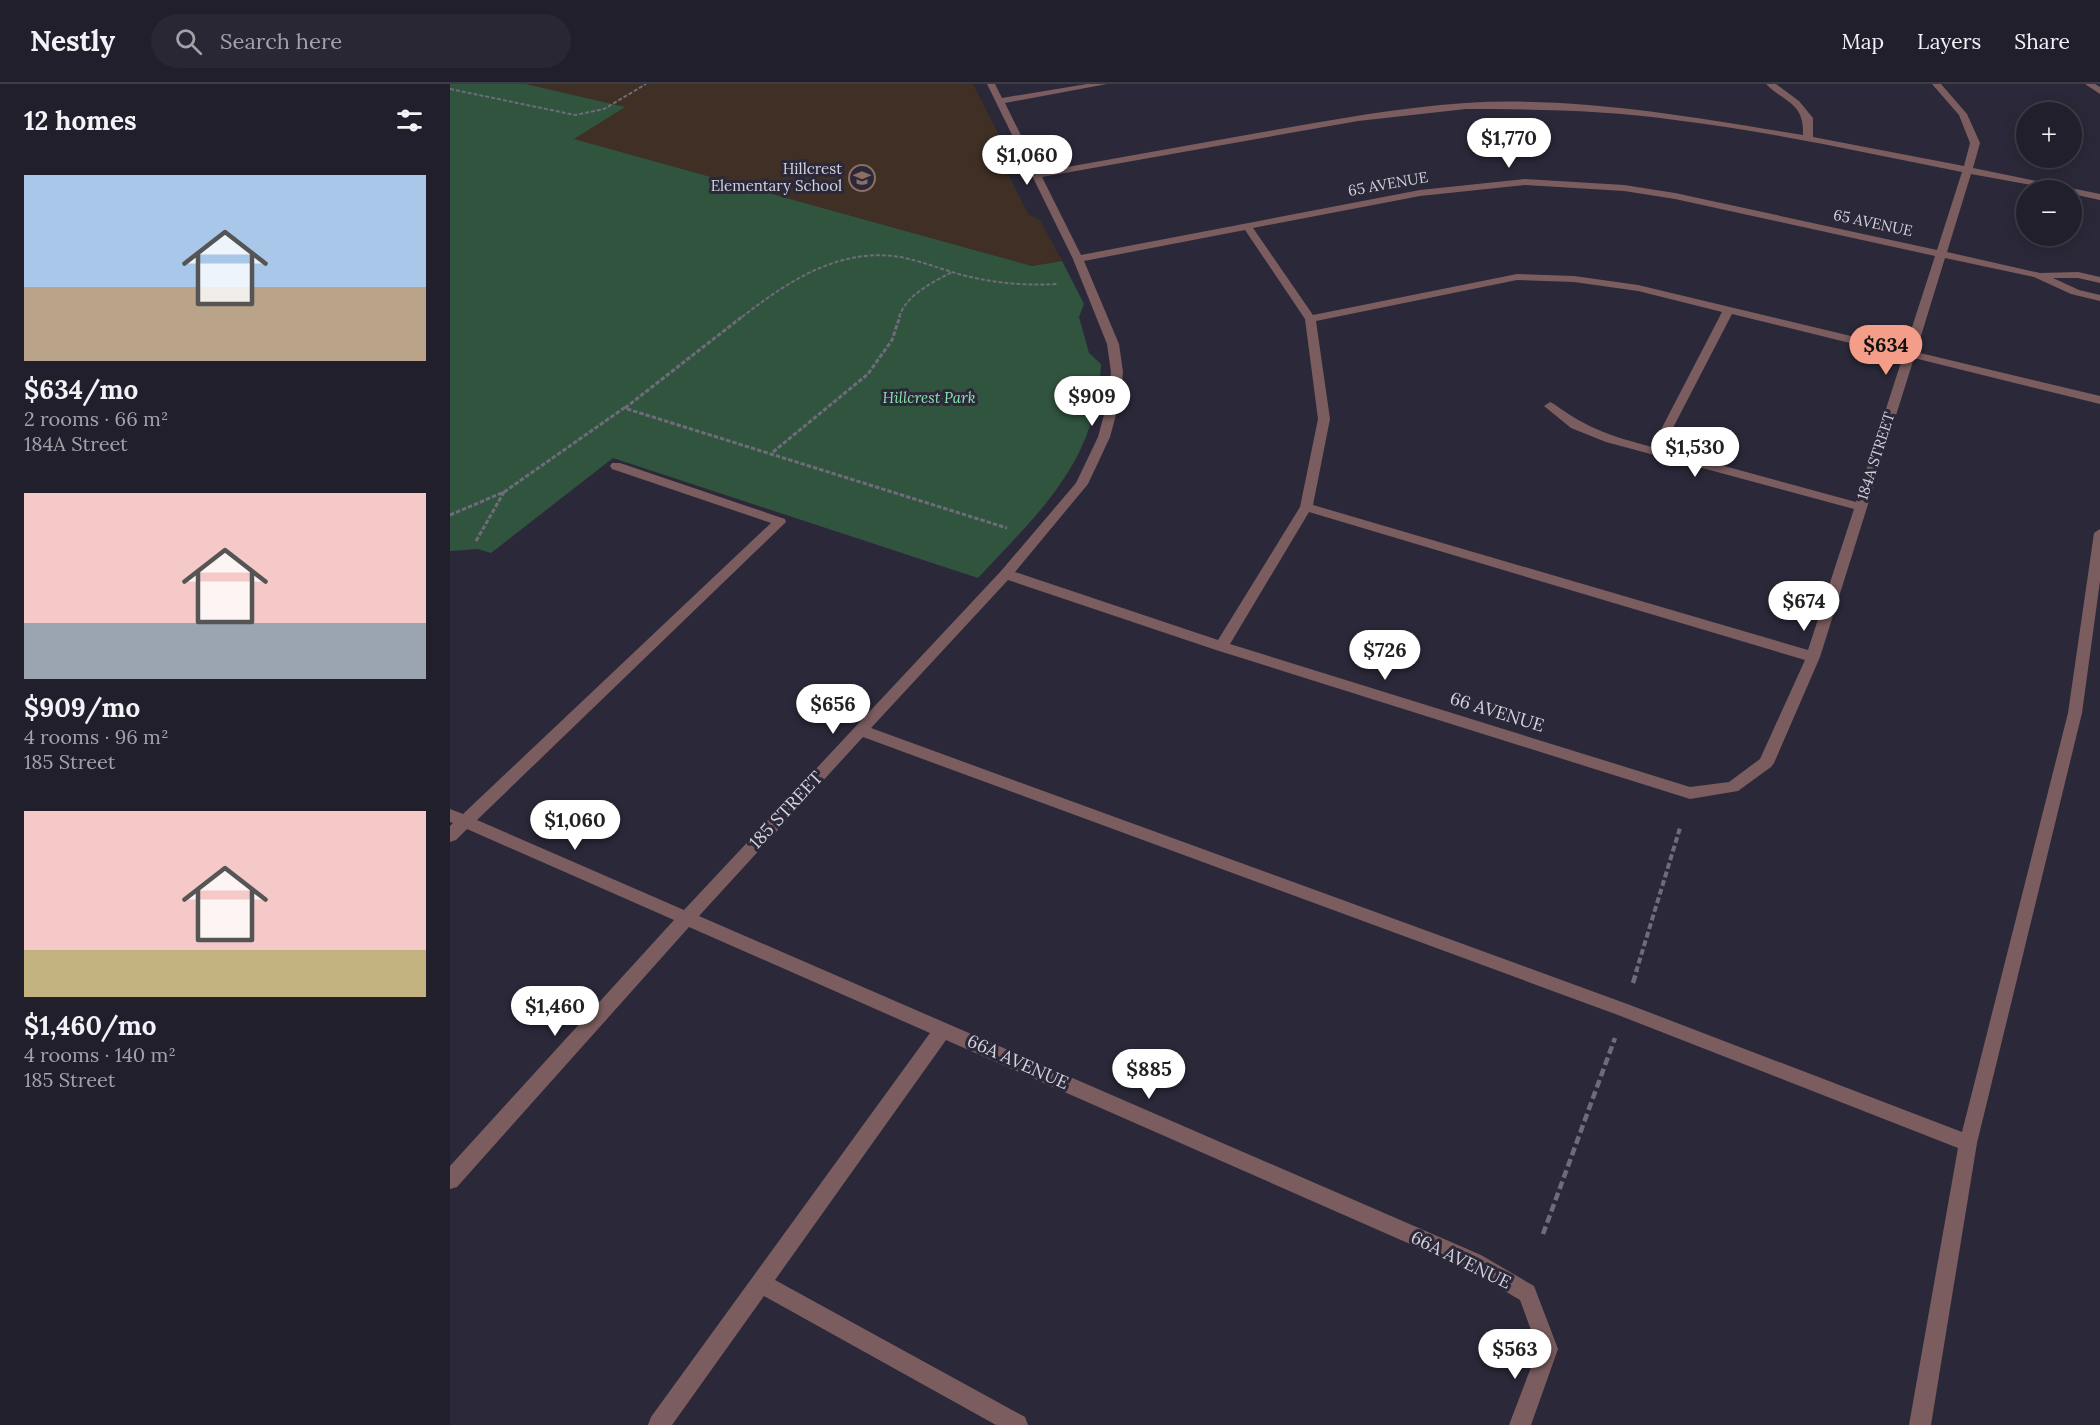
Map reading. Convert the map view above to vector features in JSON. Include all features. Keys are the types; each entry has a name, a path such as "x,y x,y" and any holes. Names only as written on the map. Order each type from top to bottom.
{"street":[{"path":"991,84 1078,259"},
{"path":"1000,101 1103,84"},
{"path":"1770,84 1796,103 1808,118 1809,139"},
{"name":"184A STREET","path":"1766,763 1813,657 1975,143 1963,114 1936,84"},
{"path":"2089,84 2100,91"},
{"path":"1037,175 1358,118 1466,106 1610,110 1676,117 1809,139 2022,180"},
{"name":"65 AVENUE","path":"1078,259 1420,193 1525,182 1568,183 1675,196 2037,275 2075,292 2100,298"},
{"path":"2082,192 2100,196"},
{"path":"1221,646 1306,507 1324,419 1310,319 1248,226"},
{"name":"185 STREET","path":"450,1180 686,918 1006,574 1082,484 1104,437 1114,400 1117,372 1113,344 1078,259"},
{"name":"65 AVENUE","path":"2037,275 2078,275 2100,280"},
{"path":"1310,319 1517,277 1574,279 1638,288 2100,400"},
{"path":"1655,452 1728,311"},
{"path":"1550,406 1575,425 1610,439 1860,507"},
{"path":"450,836 780,522 616,466"},
{"path":"1306,507 1813,657"},
{"path":"1920,1425 1968,1143 2075,713 2100,533"},
{"name":"66 AVENUE","path":"1006,574 1221,646 1690,793 1733,787 1766,763"},
{"path":"860,730 1624,1010 1968,1143"},
{"name":"66A AVENUE","path":"450,815 1473,1262 1527,1293 1548,1349 1520,1425"},
{"path":"659,1425 943,1029"},
{"path":"761,1283 1017,1425"}],"path":[{"path":"450,89 575,115 603,109 646,84"},
{"path":"450,514 465,510 504,492 624,408 778,289 804,273 832,262 862,257 891,256 1009,284 1060,284"},
{"path":"773,453 868,374 892,340 901,312 912,298 933,282 952,272"},
{"path":"624,408 1008,528"},
{"path":"476,541 504,492"},
{"path":"1631,989 1680,828"},
{"path":"1543,1234 1617,1029"}],"shaded area":[{"name":"Hillcrest Elementary School","path":"526,84 973,84 998,133 992,142 1028,214 1040,220 1062,261 1032,266 573,139 624,107"}],"green space":[{"name":"Hillcrest Park","path":"450,84 526,84 625,107 574,139 1032,266 1062,261 1084,304 1079,317 1089,353 1101,364 1097,399 1089,429 1077,457 1061,483 1023,530 978,578 613,458 491,553 478,549 450,551"}],"place":[{"name":"Hillcrest Elementary School","path":"862,178"}]}
